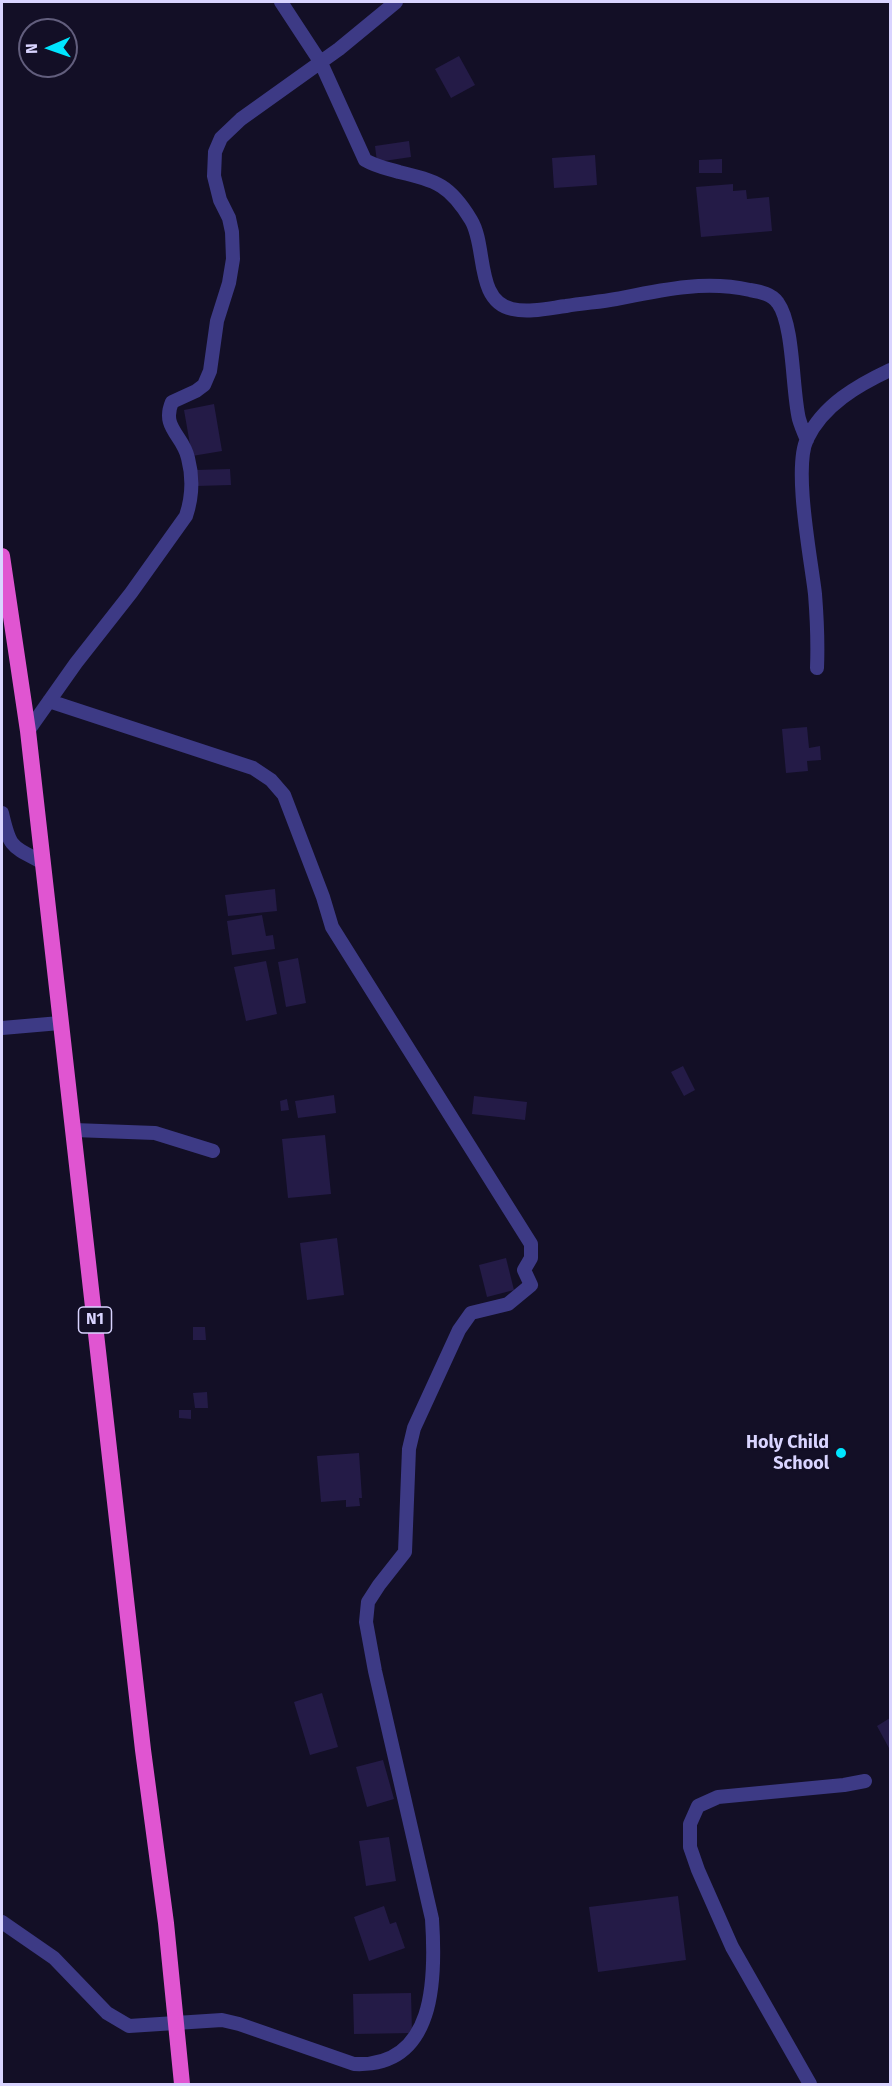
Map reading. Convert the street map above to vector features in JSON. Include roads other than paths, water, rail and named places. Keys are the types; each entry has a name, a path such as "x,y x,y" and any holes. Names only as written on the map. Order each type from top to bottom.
{"highway":[{"name":"N1","path":"2,556 28,731 143,1750 166,1923 182,2085"}],"street":[{"path":"281,2 321,63 365,160 379,168 436,182 454,195 472,222 482,251 486,285 501,305 527,310 556,307 690,285 729,285 769,295 778,302 783,312 788,336 799,418 807,440 802,484 815,596 818,635 817,668"},
{"path":"28,731 76,663 131,594 186,516 190,502 191,478 188,456 169,423 168,412 172,402 204,385 210,371 217,321 229,283 233,259 232,232 214,176 215,152 221,138 241,118 321,63 396,2"},
{"path":"807,440 823,416 845,395 891,370"},
{"path":"2,1922 54,1958 107,2013 129,2026 222,2020 354,2064 372,2065 404,2050 416,2036 426,2016 434,1948 432,1919 375,1671 366,1622 368,1602 405,1552 409,1449 414,1428 459,1330 471,1313 508,1304 531,1285 524,1270 531,1258 531,1244 332,927 284,795 272,780 253,768 49,701"},
{"path":"2,813 7,834 14,847 42,862"},
{"path":"2,1028 60,1023"},
{"path":"74,1130 155,1133 213,1151"},
{"path":"810,2085 732,1947 690,1847 690,1824 698,1806 718,1797 865,1781"}],"place":[{"name":"Holy Child School","path":"841,1453"}]}
